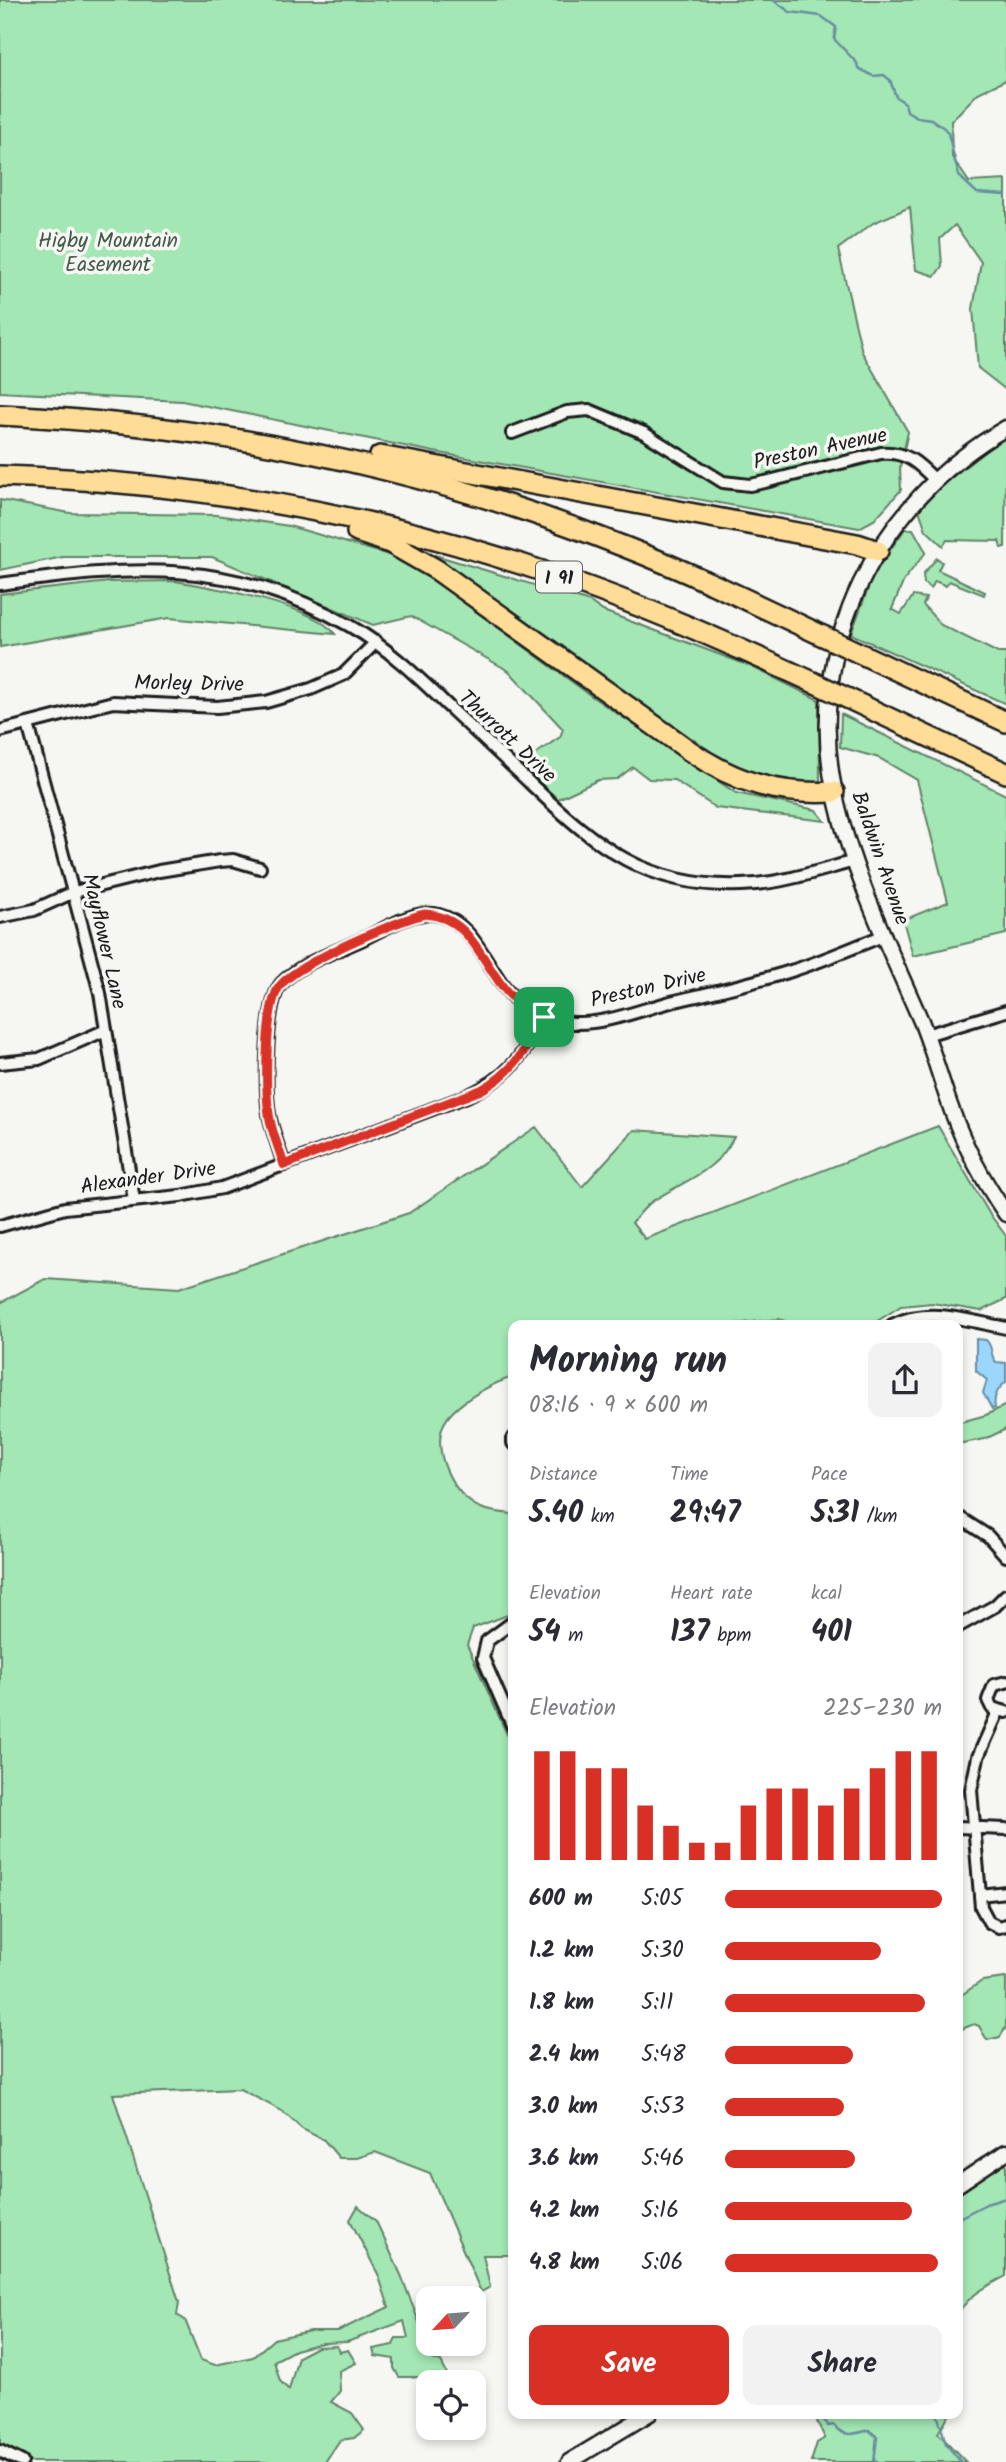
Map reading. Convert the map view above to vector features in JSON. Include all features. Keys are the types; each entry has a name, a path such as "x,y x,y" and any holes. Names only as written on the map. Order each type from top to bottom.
{"highway":[{"name":"I 91","path":"0,415 145,426 287,448 423,480 548,519 659,561 1006,722"},
{"path":"287,448 323,445 857,544 878,551"},
{"name":"I 91","path":"0,476 146,486 292,507 409,533 550,574 693,628 1006,773"},
{"path":"292,507 320,523 390,543 424,561 690,751 725,773 771,789 834,792"}],"street":[{"name":"Preston Avenue","path":"512,433 567,412 589,410 644,433 723,482 750,485 895,452 917,461 935,480"},
{"path":"935,480 974,448 1006,428"},
{"name":"Baldwin Avenue","path":"935,480 901,517 878,551 850,606 832,674 828,737 834,792 855,861 926,1035 959,1130 1006,1214"},
{"name":"Thurrott Drive","path":"0,584 90,572 144,569 200,572 251,583 328,614 376,642 428,686 577,827 616,856 681,880 744,885 787,879 855,861"},
{"name":"Morley Drive","path":"28,723 113,702 217,707 266,702 311,689 343,675 376,642"},
{"path":"0,731 28,723"},
{"name":"Mayflower Lane","path":"28,723 100,993 134,1200"},
{"path":"0,917 34,910 74,892 159,871 220,860 233,860 260,868"},
{"name":"Preston Drive","path":"284,1165 269,1114 269,1017 274,995 280,985 299,970 411,917 439,915 464,929 519,1003 544,1017 573,1023 603,1020 792,971 885,935"},
{"path":"926,1035 1006,1011"},
{"name":"Alexander Drive","path":"0,1226 65,1208 200,1194 467,1096 494,1083 518,1060 544,1017"},
{"path":"0,1063 39,1059 106,1030"},
{"path":"904,1320 929,1314 962,1320"},
{"path":"963,1320 1006,1328"},
{"path":"963,1520 988,1536 1006,1556"},
{"path":"963,1624 995,1606 1006,1595"},
{"path":"508,1626 487,1641 483,1658 508,1716"},
{"path":"1006,1682 994,1685 988,1695 989,1704 1002,1712 978,1757 971,1790 981,1907 989,1922 999,1927 1006,1926"},
{"path":"963,1827 1006,1829"},
{"path":"980,1895 1006,1892"},
{"path":"963,2181 1006,2152"},
{"path":"569,2462 640,2419"},
{"path":"0,2451 22,2462"}],"green space":[{"name":"Higby Mountain Easement","path":"0,0 1006,0 1006,80 978,93 951,121 952,157 969,182 1006,180 1006,390 978,368 973,309 981,262 955,225 940,239 942,266 935,276 916,270 910,207 873,223 838,249 862,352 908,432 900,467 901,490 874,520 859,528 434,452 182,401 0,392"},
{"path":"1006,435 1005,547 1001,548 999,541 947,540 943,546 926,530 919,510 941,486"},
{"path":"0,500 70,513 217,515 289,526 406,560 594,698 736,793 816,810 825,821 716,808 674,780 649,779 633,767 617,779 598,780 558,799 519,765 560,737 563,729 509,671 411,616 373,625 212,557 63,557 0,570"},
{"path":"905,529 913,529 926,552 904,580 892,609 901,614 913,596 926,598 923,605 941,625 998,653 1006,653 1006,704 851,634 874,573"},
{"path":"435,555 590,602 603,611 750,666 819,700 820,781 813,785 755,778 702,750 617,687 613,687 431,559"},
{"path":"937,558 942,562 938,570 985,592 984,595 949,581 946,586 935,581 931,589 924,583 923,574"},
{"path":"175,581 285,606 324,624 335,634 169,618 0,647 0,594 109,582"},
{"path":"841,714 1006,795 1006,934 913,956 903,920 948,902 917,780 879,758 840,747"},
{"path":"938,1126 989,1213 1006,1236 1006,1299 981,1311 932,1303 901,1306 879,1320 508,1320 508,1379 494,1384 454,1410 443,1426 440,1448 448,1473 462,1495 471,1503 485,1509 508,1513 508,1615 473,1628 467,1645 508,1737 508,2255 483,2255 490,2287 486,2289 486,2286 478,2286 430,2173 375,2152 357,2158 339,2158 324,2140 302,2129 282,2111 240,2089 113,2094 179,2302 177,2315 185,2320 201,2360 215,2365 253,2357 274,2339 310,2331 338,2331 389,2307 378,2274 350,2220 358,2206 376,2221 401,2275 416,2314 416,2356 432,2356 441,2362 445,2370 416,2370 416,2377 399,2377 394,2368 394,2359 375,2356 373,2349 393,2345 396,2338 408,2338 404,2321 347,2342 322,2343 295,2350 274,2361 280,2381 289,2390 298,2357 317,2347 337,2346 340,2352 348,2350 356,2363 339,2371 340,2391 331,2402 352,2413 364,2430 354,2438 340,2440 325,2462 9,2462 9,2451 0,2446 0,1303 45,1279 179,1288 409,1213 536,1127 582,1187 634,1130 734,1137 710,1167 652,1201 632,1223 645,1239"},
{"path":"1006,1405 1006,1429 985,1439 963,1443 963,1421 986,1415"},
{"path":"1006,1978 1006,2027 1000,2037 987,2040 979,2026 974,2024 963,2029 963,1994 982,1981"},
{"path":"1006,2147 1006,2276 970,2299 963,2307 963,2176"},
{"path":"816,2419 946,2419 938,2433 966,2462 811,2462 817,2443 825,2438"}],"water":[{"path":"976,1339 986,1340 996,1362 1006,1363 1006,1382 996,1394 995,1408 992,1409 983,1393 987,1380 976,1371"}],"waterway":[{"path":"773,0 790,12 821,16 836,27 834,39 857,63 858,68 873,76 884,75 890,80 896,97 905,103 907,111 917,117 931,119 944,128 948,133 959,176 977,193 1006,195"},
{"path":"963,2216 986,2204 1006,2198"},
{"path":"823,2419 828,2426 834,2425 845,2433 854,2434 869,2430 877,2437 874,2462"},
{"path":"939,2419 946,2444 961,2462"}],"route":[{"path":"425,914 439,915 464,929 499,981 519,1003 544,1017 528,1047 507,1073 494,1083 467,1096 284,1165 269,1114 269,1017 274,995 280,985 299,970 398,922 425,914"}]}
